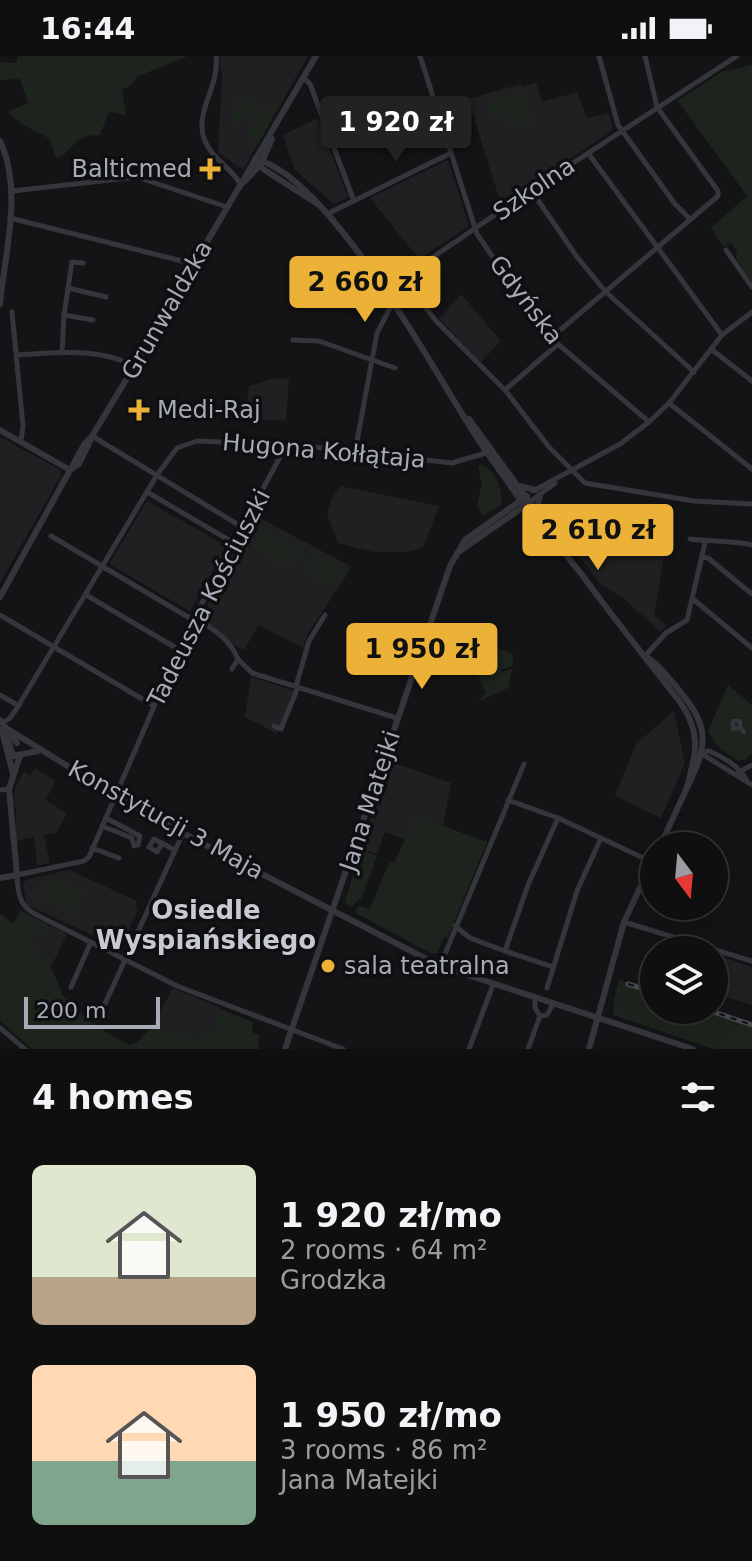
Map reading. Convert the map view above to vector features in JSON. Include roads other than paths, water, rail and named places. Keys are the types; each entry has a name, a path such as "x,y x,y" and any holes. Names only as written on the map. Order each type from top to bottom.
{"street":[{"path":"216,56 217,77 202,114 203,135 216,157 241,185"},
{"name":"Grunwaldzka","path":"241,185 261,165 277,126 316,56"},
{"name":"Gdyńska","path":"420,56 477,234 558,344 649,422"},
{"path":"599,56 621,131 675,204 690,219"},
{"path":"552,337 718,196 718,191 657,107 645,56"},
{"name":"Szkolna","path":"355,452 377,333 406,282 422,264 734,56"},
{"path":"303,77 310,84 354,201"},
{"path":"0,141 11,170 12,191 0,304"},
{"path":"327,214 451,153"},
{"path":"588,153 722,335"},
{"path":"261,165 315,197 393,303 458,405 526,501 691,718 699,764 666,832"},
{"name":"Grunwaldzka","path":"0,597 70,470 79,464 92,436 227,207 241,185 261,165"},
{"path":"12,191 137,177 227,207"},
{"path":"531,190 577,257 606,292 694,372"},
{"path":"9,218 194,264"},
{"path":"726,250 752,287"},
{"path":"62,353 72,262 83,263"},
{"path":"406,282 436,321 505,390 549,447 589,484 694,501 752,504"},
{"path":"68,288 106,297"},
{"path":"12,312 23,426 21,441"},
{"path":"526,501 620,444 649,422 669,403 722,335 752,312"},
{"path":"64,315 93,320"},
{"path":"293,340 319,341 395,368"},
{"path":"505,390 558,344"},
{"path":"711,349 752,381"},
{"path":"17,355 93,352 134,366"},
{"path":"669,403 752,469"},
{"path":"0,430 70,470"},
{"path":"92,436 242,527"},
{"name":"Hugona Kołłątaja","path":"2,727 19,706 157,475 177,448 192,442 282,444 452,463 490,451"},
{"name":"Tadeusza Kościuszki","path":"92,848 178,649 281,455 282,444"},
{"path":"146,468 163,466"},
{"path":"516,487 538,492"},
{"path":"516,487 514,509 535,513"},
{"path":"147,492 234,543"},
{"path":"535,513 538,492"},
{"name":"Jana Matejki","path":"285,1049 440,593 457,553 526,501"},
{"path":"51,536 222,635 252,673 397,718"},
{"path":"690,539 705,543 714,540 752,545"},
{"path":"645,656 666,633 687,620 705,543"},
{"path":"702,557 708,558 752,594"},
{"path":"86,595 178,649"},
{"path":"693,599 752,648"},
{"path":"0,615 154,706"},
{"path":"274,726 281,729 309,641 325,615"},
{"path":"232,669 237,656"},
{"path":"645,656 656,663 691,705 703,741 712,752 749,783"},
{"path":"0,695 19,706"},
{"path":"2,727 19,744 21,755 9,789 19,896 24,907 177,986 343,1049"},
{"path":"2,727 13,773"},
{"path":"2,727 13,773"},
{"name":"Konstytucji 3 Maja","path":"2,727 183,833 440,966 688,1048"},
{"path":"687,787 703,741"},
{"path":"10,751 19,744 31,745"},
{"name":"Konstytucji 3 Maja","path":"10,751 21,755 30,751 42,752"},
{"path":"698,753 712,752"},
{"path":"698,753 739,772"},
{"path":"699,764 712,761"},
{"path":"440,966 524,764"},
{"path":"739,772 752,765"},
{"path":"0,790 9,789"},
{"path":"508,800 558,818 640,854"},
{"path":"102,826 132,838 136,846 140,836 106,818"},
{"path":"505,951 528,885 558,818"},
{"path":"98,1019 183,833"},
{"path":"547,988 575,906 577,891 601,838"},
{"path":"162,843 175,850"},
{"path":"0,878 84,861 92,848 119,858"},
{"path":"589,1049 624,922 640,888"},
{"path":"624,922 752,961"},
{"path":"455,926 470,938 553,967"},
{"path":"71,987 91,942"},
{"path":"469,1049 493,985"},
{"path":"535,999 535,1008 540,1016"},
{"path":"540,1016 547,1015 553,1004"},
{"path":"528,1049 540,1016"},
{"path":"0,1028 25,1049"}],"railway":[{"path":"628,984 640,988"},
{"path":"728,1017 752,1025"}],"place":[{"name":"Balticmed","path":"210,169"},
{"name":"Medi-Raj","path":"139,410"},
{"name":"sala teatralna","path":"328,966"}],"district":[{"name":"Osiedle Wyspiańskiego","path":"206,925"}]}
